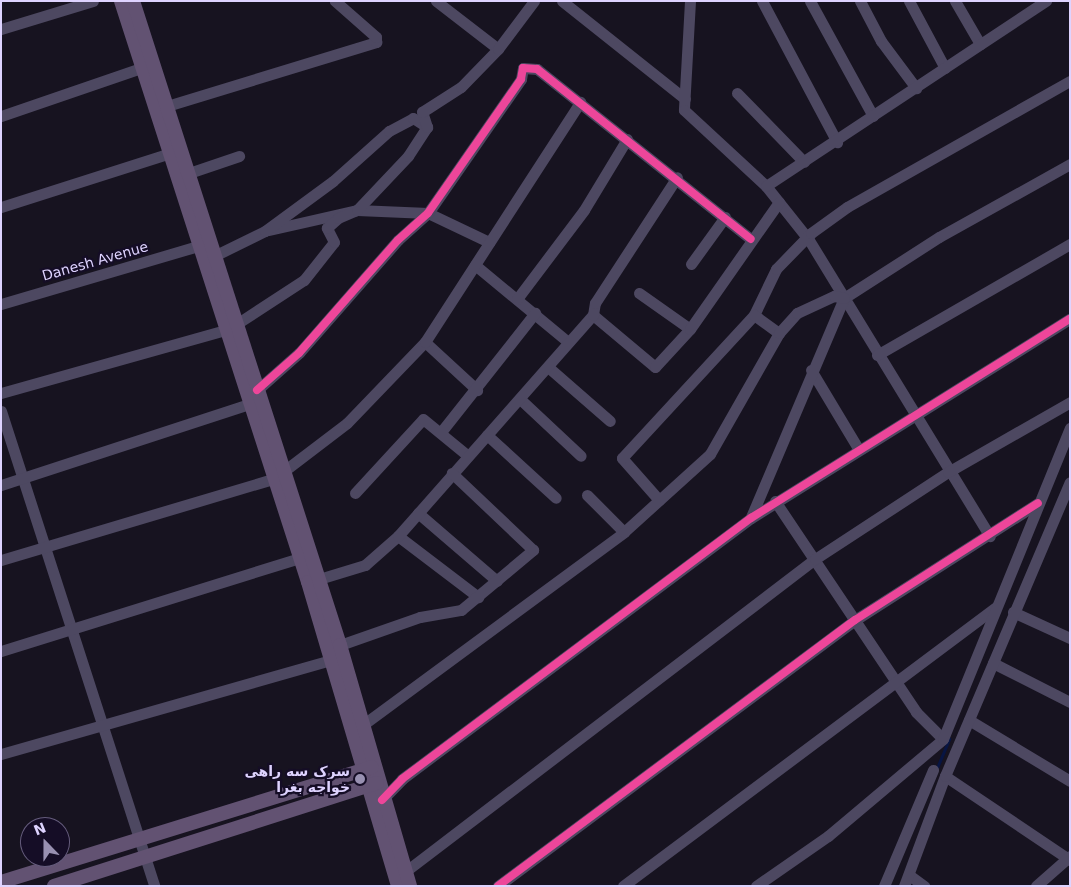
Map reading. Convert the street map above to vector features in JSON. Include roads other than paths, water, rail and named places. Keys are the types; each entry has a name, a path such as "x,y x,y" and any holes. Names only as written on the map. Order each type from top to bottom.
{"main road":[{"path":"121,1 198,246 257,390 299,558 330,660 370,767"},
{"path":"133,1 214,256 250,404 319,579 364,724 373,784 398,886"},
{"path":"1,882 370,767"},
{"path":"373,784 382,800 410,886"},
{"path":"54,886 373,784"}],"street":[{"path":"1,29 93,1"},
{"path":"167,106 376,42 376,37 335,1"},
{"path":"436,1 498,49"},
{"path":"427,128 422,112 461,87 498,49 534,1"},
{"path":"562,1 685,99"},
{"path":"690,1 684,110 766,186 810,240 948,472 990,536"},
{"path":"762,1 837,142"},
{"path":"810,1 873,116"},
{"path":"860,1 881,41 916,88"},
{"path":"909,1 945,68"},
{"path":"955,1 980,44"},
{"path":"766,186 837,142 1046,1"},
{"path":"1,116 141,68"},
{"path":"257,390 299,353 398,240 428,214 522,79 524,68 537,69 677,177 752,238"},
{"path":"659,500 622,458 754,315 776,269 810,240 811,233 847,207 1070,81"},
{"path":"737,93 804,162"},
{"path":"1,560 278,475 347,423 425,342 580,102"},
{"path":"214,256 265,231 333,181 389,131 414,118 427,128"},
{"path":"1,393 230,327 304,280 334,242 327,228 338,218 357,210 427,128"},
{"path":"517,299 584,210 627,139"},
{"path":"1,207 170,153"},
{"path":"189,173 239,156"},
{"path":"751,518 844,298 939,237 1070,164"},
{"path":"319,579 365,564 398,536 593,315 595,303 677,177"},
{"path":"593,315 655,367 690,329 778,202"},
{"path":"265,231 357,210 428,214 489,242"},
{"path":"691,264 725,217"},
{"path":"877,355 1070,244"},
{"name":"Danesh Avenue","path":"1,304 198,246"},
{"path":"475,265 568,342"},
{"path":"640,293 690,329"},
{"path":"364,724 624,532 710,454 779,333 797,312 834,296 844,298"},
{"path":"440,432 477,390 535,313"},
{"path":"754,315 779,333"},
{"path":"382,800 402,779 775,501 916,416 1070,319"},
{"path":"425,342 477,390"},
{"path":"548,367 610,421"},
{"path":"812,370 859,450"},
{"path":"520,399 581,456"},
{"path":"406,871 816,558 948,472 1070,402"},
{"path":"1,485 250,404"},
{"path":"1,410 154,886"},
{"path":"355,493 419,420 426,419 468,456"},
{"path":"756,886 828,836 944,739 1070,428"},
{"path":"487,435 556,498"},
{"path":"340,645 420,617 461,610 534,548 452,473"},
{"path":"904,886 945,776 1013,612 1070,482"},
{"path":"587,496 624,532"},
{"path":"775,501 816,558 916,712 944,739"},
{"path":"498,886 855,620 990,536 1038,503"},
{"path":"418,512 496,581"},
{"path":"398,536 478,597"},
{"path":"1,651 299,558"},
{"path":"624,886 998,605"},
{"path":"1013,612 1070,638"},
{"path":"1,754 102,722 330,660"},
{"path":"993,663 1070,702"},
{"path":"969,720 1070,781"},
{"path":"884,886 933,770"},
{"path":"945,776 1069,858 1036,886"},
{"path":"909,875 924,886"}],"waterway":[{"path":"936,770 949,739"}],"place":[{"name":"سرک سه راهی خواجه بغرا","path":"360,779"}]}
